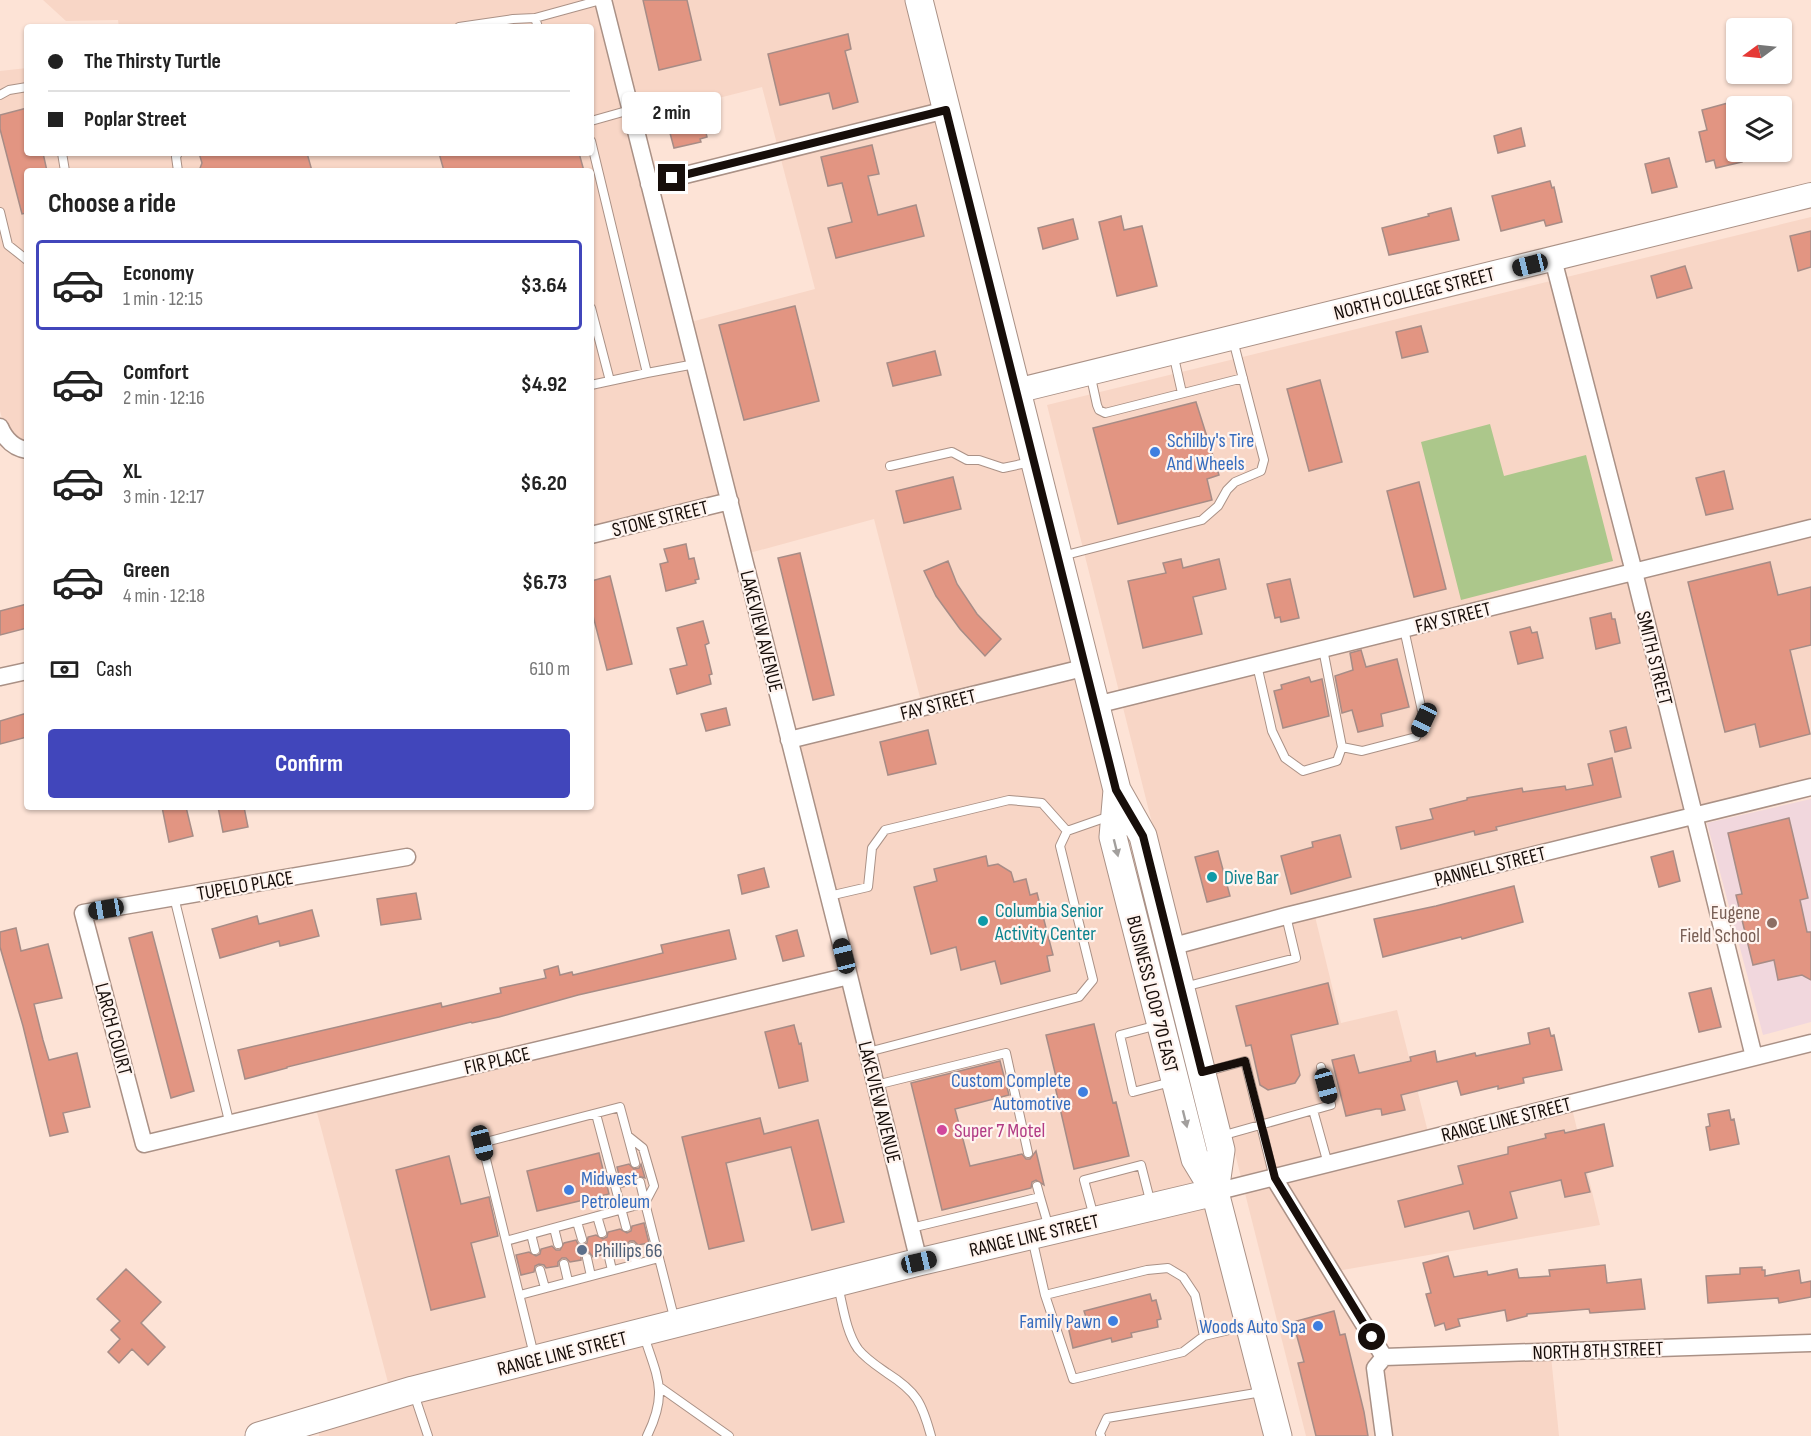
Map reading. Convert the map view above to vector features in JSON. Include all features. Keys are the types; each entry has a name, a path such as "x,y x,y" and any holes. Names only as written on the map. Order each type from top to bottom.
{"main road":[{"name":"BUSINESS LOOP 70 EAST","path":"919,0 1095,705 1116,803 1113,837 1195,1160 1215,1192 1278,1436"},
{"name":"NORTH COLLEGE STREET","path":"1016,391 1811,195"},
{"name":"BUSINESS LOOP 70 EAST","path":"1116,803 1143,836 1221,1150 1215,1192"},
{"name":"RANGE LINE STREET","path":"266,1435 413,1390 919,1262 1215,1192"}],"street":[{"name":"LAKEVIEW AVENUE","path":"602,0 730,501 919,1262"},
{"path":"649,184 946,110"},
{"name":"SMITH STREET","path":"1553,259 1634,572 1754,1057"},
{"path":"0,427 6,439 14,446 24,449"},
{"name":"STONE STREET","path":"594,534 730,501"},
{"name":"FAY STREET","path":"1095,705 1811,528"},
{"name":"FAY STREET","path":"789,740 1086,667"},
{"path":"0,677 24,672"},
{"name":"PANNELL STREET","path":"1170,947 1286,916 1811,787"},
{"name":"TUPELO PLACE","path":"83,913 407,857"},
{"name":"LARCH COURT","path":"83,913 144,1144"},
{"name":"FIR PLACE","path":"144,1144 849,976"},
{"name":"RANGE LINE STREET","path":"1215,1192 1811,1043"},
{"path":"1275,1178 1384,1357 1375,1368 1384,1436"},
{"name":"NORTH 8TH STREET","path":"1384,1357 1811,1343"}],"lane":[{"path":"479,24 513,19 536,22 602,0"},
{"path":"0,95 9,90 24,88"},
{"path":"594,120 630,110"},
{"path":"594,153 647,373"},
{"path":"0,212 8,245 24,258"},
{"path":"594,320 610,381"},
{"path":"1059,557 1202,520 1218,506 1227,490 1235,482 1261,471 1264,460 1233,338"},
{"path":"1173,352 1182,393"},
{"path":"594,384 694,364"},
{"path":"1090,373 1097,405 1099,410 1105,413 1243,378"},
{"path":"890,466 952,452 967,460 979,460 1003,468 1035,461"},
{"path":"1342,747 1362,751 1416,737 1424,720 1404,629"},
{"path":"1257,665 1272,731 1285,758 1303,771 1336,761 1342,747 1323,649"},
{"path":"829,896 868,886 872,848 885,830 1009,800 1042,803 1067,831"},
{"path":"868,1052 1079,997 1093,980 1060,846 1067,831 1116,803"},
{"path":"174,897 230,1125"},
{"path":"1181,988 1296,958 1286,916"},
{"path":"1161,1024 1120,1035 1133,1092 1176,1081"},
{"path":"876,1085 1005,1053 1028,1153"},
{"path":"1202,1072 1245,1061 1275,1178"},
{"path":"1218,1136 1331,1105 1321,1067"},
{"path":"536,1359 482,1143 620,1107 634,1163"},
{"path":"1313,1110 1328,1164"},
{"path":"596,1114 626,1227"},
{"path":"507,1241 645,1203 654,1186 643,1148 628,1136"},
{"path":"1095,1221 1084,1180 1140,1165 1152,1208"},
{"path":"640,1182 676,1324"},
{"path":"1037,1186 1040,1197 1040,1234 1045,1295 1074,1379 1183,1352 1204,1336 1249,1325"},
{"path":"911,1228 1040,1197"},
{"path":"597,1216 602,1233"},
{"path":"577,1222 582,1239"},
{"path":"554,1228 558,1244"},
{"path":"531,1234 536,1250"},
{"path":"632,1247 636,1264"},
{"path":"608,1253 612,1270"},
{"path":"587,1258 591,1276"},
{"path":"520,1295 659,1258"},
{"path":"564,1264 568,1281"},
{"path":"1045,1295 1147,1270 1168,1268 1183,1277 1195,1295 1204,1336"},
{"path":"540,1270 545,1288"},
{"path":"837,1283 849,1332 857,1348 870,1361 914,1393 924,1409 931,1436"},
{"path":"643,1332 661,1388 657,1413 647,1436"},
{"path":"661,1388 729,1436"},
{"path":"413,1390 428,1436"},
{"path":"1101,1436 1100,1433 1107,1418 1266,1391"}],"shaded area":[{"path":"43,0 601,0 728,499 594,532 594,168 24,168 24,444 5,429 0,411 0,71 24,68 24,156 594,156 594,24 119,24 118,20 66,21"},
{"path":"606,0 915,0 1213,1191 391,1394 315,1105 851,977 792,742 923,709 874,519 746,554 687,323 815,289 762,87 636,119"},
{"path":"1811,217 1811,782 1311,900 1341,1023 1397,1010 1429,1136 1570,1100 1600,1225 1337,1271 1385,1356 1551,1356 1559,1436 1306,1436 1047,405"},
{"name":"Eugene Field School","path":"1811,799 1811,1022 1763,1035 1707,823"},
{"path":"1215,1193 1276,1436 319,1436 318,1423"}],"green space":[{"path":"1490,424 1504,476 1586,455 1613,561 1461,600 1421,442"}],"building":[{"path":"643,0 687,0 701,60 659,70"},
{"path":"848,34 851,49 845,51 858,102 833,109 829,93 780,105 768,54"},
{"path":"1726,104 1726,162 1742,162 1716,168 1714,160 1706,162 1699,132 1707,130 1702,110"},
{"path":"24,109 24,156 44,156 46,168 24,168 24,214 22,214 0,129 0,115"},
{"path":"696,119 696,122 703,120 707,137 700,139 701,142 674,148 670,133 676,132 674,124"},
{"path":"1521,128 1525,146 1498,153 1494,136"},
{"path":"872,145 879,174 868,176 878,215 916,205 924,236 836,258 828,228 852,222 842,183 828,186 821,157"},
{"path":"200,156 308,156 311,168 200,168 202,163"},
{"path":"440,156 580,156 583,168 443,168"},
{"path":"1669,158 1677,187 1652,193 1645,164"},
{"path":"1550,181 1552,188 1554,187 1562,222 1546,226 1544,220 1501,231 1492,196"},
{"path":"1451,208 1459,240 1389,255 1382,228"},
{"path":"1121,216 1124,230 1142,226 1157,286 1117,296 1099,222"},
{"path":"1073,219 1078,239 1043,249 1038,228"},
{"path":"1811,231 1811,267 1798,271 1790,236"},
{"path":"1685,266 1692,288 1657,298 1651,276"},
{"path":"795,306 819,401 744,420 719,325"},
{"path":"1421,326 1428,352 1402,358 1396,332"},
{"path":"935,351 941,375 893,386 887,363"},
{"path":"1320,380 1342,462 1309,471 1287,389"},
{"name":"Schilby's Tire And Wheels","path":"1196,402 1219,475 1207,479 1212,500 1118,524 1093,428"},
{"path":"1724,471 1733,509 1706,515 1696,478"},
{"path":"953,477 961,509 904,523 896,491"},
{"path":"1419,482 1446,589 1414,597 1387,491"},
{"path":"686,544 689,559 694,558 699,579 695,580 696,583 666,591 660,564 668,562 664,549"},
{"path":"800,553 834,695 813,700 778,558"},
{"path":"1181,559 1183,568 1219,559 1226,589 1193,597 1202,634 1143,648 1128,581 1166,573 1163,563"},
{"path":"948,561 957,584 977,614 1001,639 985,656 960,629 936,596 924,571"},
{"path":"1770,562 1778,595 1811,587 1811,645 1790,650 1810,734 1760,747 1755,724 1725,732 1688,582"},
{"path":"610,576 632,664 607,670 594,620 594,580"},
{"path":"1290,579 1299,618 1281,622 1280,617 1275,618 1267,584"},
{"path":"24,605 24,629 0,635 0,611"},
{"path":"1611,613 1612,619 1615,619 1620,643 1596,649 1590,618"},
{"path":"703,621 709,643 705,645 712,674 709,675 711,684 677,694 670,669 687,665 677,628"},
{"path":"1530,627 1532,633 1537,632 1543,658 1518,664 1510,632"},
{"path":"1361,650 1366,667 1397,659 1409,707 1381,714 1383,726 1358,732 1352,710 1342,713 1335,676 1353,670 1350,653"},
{"path":"1309,677 1311,682 1322,679 1329,716 1283,728 1274,691 1282,689 1281,685"},
{"path":"726,708 730,725 706,731 701,714"},
{"path":"24,714 24,738 0,744 0,721"},
{"path":"1626,727 1631,748 1615,752 1610,731"},
{"path":"928,730 936,764 888,775 880,742"},
{"path":"1612,758 1621,797 1496,827 1497,830 1475,835 1474,831 1401,849 1396,827 1433,819 1430,809 1467,800 1467,798 1522,788 1523,792 1565,786 1566,790 1593,785 1588,764"},
{"path":"163,810 187,810 193,836 169,842"},
{"path":"219,810 245,810 248,827 223,832"},
{"path":"1789,818 1808,898 1800,900 1807,932 1811,932 1811,980 1802,975 1778,980 1774,960 1753,965 1736,895 1742,894 1728,833"},
{"path":"1340,835 1351,877 1291,894 1281,856 1313,847 1312,842"},
{"name":"Dive Bar","path":"1218,851 1230,896 1207,902 1195,857"},
{"path":"1673,851 1680,881 1659,887 1651,857"},
{"name":"Columbia Senior Activity Center","path":"986,856 988,866 998,864 1011,872 1014,882 1026,879 1030,895 1037,893 1053,955 1047,956 1050,971 1001,984 995,961 961,970 956,947 931,954 914,887 937,881 934,869"},
{"path":"764,868 769,887 742,894 738,875"},
{"path":"1514,886 1523,922 1383,957 1374,919"},
{"path":"416,893 421,919 381,925 377,899"},
{"path":"312,910 319,936 280,946 279,941 220,958 212,929 257,916 259,924"},
{"path":"16,928 21,951 48,944 62,998 34,1004 43,1040 49,1060 77,1053 90,1107 63,1113 68,1132 50,1136 23,1026 0,947 0,932"},
{"path":"729,930 736,959 578,995 499,1017 245,1079 238,1050 441,1003 442,1007 501,993 500,988 546,978 544,970 558,966 560,975 572,972 573,975 663,953 661,945"},
{"path":"797,930 804,956 783,961 776,936"},
{"path":"152,932 194,1091 171,1098 129,938"},
{"path":"1328,983 1338,1024 1291,1035 1300,1075 1295,1083 1268,1090 1260,1085 1251,1045 1246,1046 1236,1006"},
{"path":"1711,988 1721,1027 1699,1032 1689,993"},
{"name":"Custom Complete Automotive","path":"1094,1024 1113,1103 1116,1102 1129,1156 1074,1169 1046,1035"},
{"path":"794,1025 799,1044 801,1043 808,1081 779,1088 765,1032"},
{"path":"1549,1028 1551,1036 1554,1035 1562,1070 1523,1078 1524,1083 1498,1089 1498,1086 1461,1095 1457,1081 1401,1095 1405,1110 1382,1115 1381,1109 1376,1109 1346,1116 1332,1060 1354,1055 1359,1073 1411,1061 1410,1057 1435,1051 1437,1062 1530,1044 1528,1033"},
{"name":"Super 7 Motel","path":"1000,1061 1009,1095 955,1109 970,1166 1022,1154 1026,1159 1030,1159 1036,1151 1044,1185 1036,1180 1032,1182 1031,1188 942,1210 911,1083"},
{"path":"1729,1110 1731,1120 1734,1119 1739,1144 1710,1150 1706,1127 1710,1126 1708,1114"},
{"path":"760,1118 764,1134 818,1120 844,1222 812,1230 791,1147 726,1163 744,1241 709,1249 682,1137"},
{"path":"1604,1124 1613,1166 1585,1173 1590,1192 1565,1197 1561,1180 1510,1192 1517,1218 1474,1229 1469,1211 1405,1227 1398,1201 1463,1184 1458,1166 1508,1154 1508,1147 1546,1138 1545,1134 1564,1130 1565,1133"},
{"path":"599,1153 609,1194 537,1211 527,1171"},
{"path":"449,1156 461,1204 489,1197 498,1236 471,1243 485,1297 431,1310 396,1170"},
{"path":"629,1164 634,1169 639,1168 641,1164 645,1178 638,1176 634,1184 622,1187 617,1167"},
{"path":"644,1223 649,1243 638,1245 630,1241 626,1249 614,1251 606,1247 602,1255 593,1257 589,1252 585,1252 581,1260 570,1262 562,1258 558,1266 546,1268 539,1264 535,1266 534,1272 521,1275 516,1255 529,1252 536,1256 540,1254 541,1249 552,1246 560,1250 564,1243 576,1240 578,1244 583,1245 587,1243 588,1237 596,1235 603,1239 607,1237 608,1232 620,1229 627,1233 631,1231 632,1226"},
{"path":"1448,1256 1454,1277 1487,1271 1488,1275 1517,1269 1519,1278 1550,1276 1549,1270 1605,1265 1607,1283 1641,1279 1645,1309 1590,1313 1589,1309 1527,1314 1527,1316 1507,1321 1505,1310 1458,1319 1460,1326 1446,1330 1444,1323 1435,1326 1426,1294 1431,1293 1423,1263"},
{"path":"1762,1267 1762,1270 1765,1270 1765,1276 1799,1270 1801,1283 1811,1281 1811,1297 1779,1303 1778,1298 1708,1303 1706,1276 1740,1274 1740,1268"},
{"path":"126,1269 161,1302 141,1323 165,1347 148,1365 132,1349 119,1363 108,1352 120,1339 111,1330 120,1321 97,1299"},
{"name":"Family Pawn","path":"1150,1294 1152,1301 1156,1300 1161,1319 1157,1320 1158,1327 1131,1333 1132,1337 1112,1342 1111,1338 1073,1348 1067,1322 1086,1317 1084,1311"},
{"path":"1334,1311 1340,1335 1345,1334 1368,1436 1316,1436 1298,1363 1304,1362 1293,1322"}],"place":[{"name":"Schilby's Tire And Wheels","path":"1155,452"},
{"name":"Dive Bar","path":"1212,877"},
{"name":"Columbia Senior Activity Center","path":"983,921"},
{"name":"Eugene Field School","path":"1772,923"},
{"name":"Custom Complete Automotive","path":"1083,1092"},
{"name":"Super 7 Motel","path":"942,1130"},
{"name":"Midwest Petroleum","path":"569,1190"},
{"name":"Phillips 66","path":"582,1250"},
{"name":"Family Pawn","path":"1113,1321"},
{"name":"Woods Auto Spa","path":"1318,1326"}],"route":[{"path":"672,178 946,110 1116,790 1143,836 1202,1072 1245,1061 1275,1178 1372,1337"}]}
